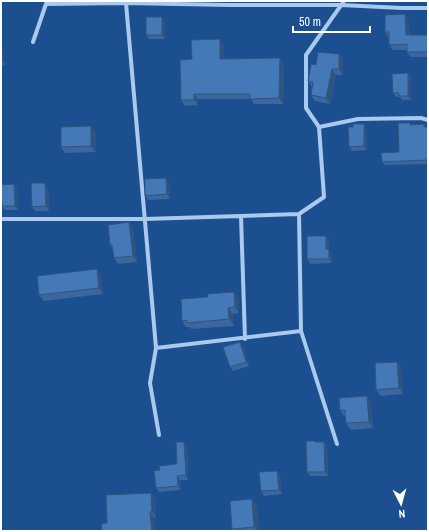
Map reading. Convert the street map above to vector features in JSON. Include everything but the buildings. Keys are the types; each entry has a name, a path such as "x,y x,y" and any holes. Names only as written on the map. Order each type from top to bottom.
{"street":[{"path":"33,42 47,3 229,5 343,3 402,8 428,8"},
{"path":"126,3 156,348 150,383 159,436"},
{"path":"1,219 145,219 299,214 324,197 319,127 306,108 306,55 343,3"},
{"path":"319,127 358,119 421,118 428,120"},
{"path":"299,214 302,331 337,444"},
{"path":"241,216 245,339"},
{"path":"156,348 245,339 302,331"}]}
